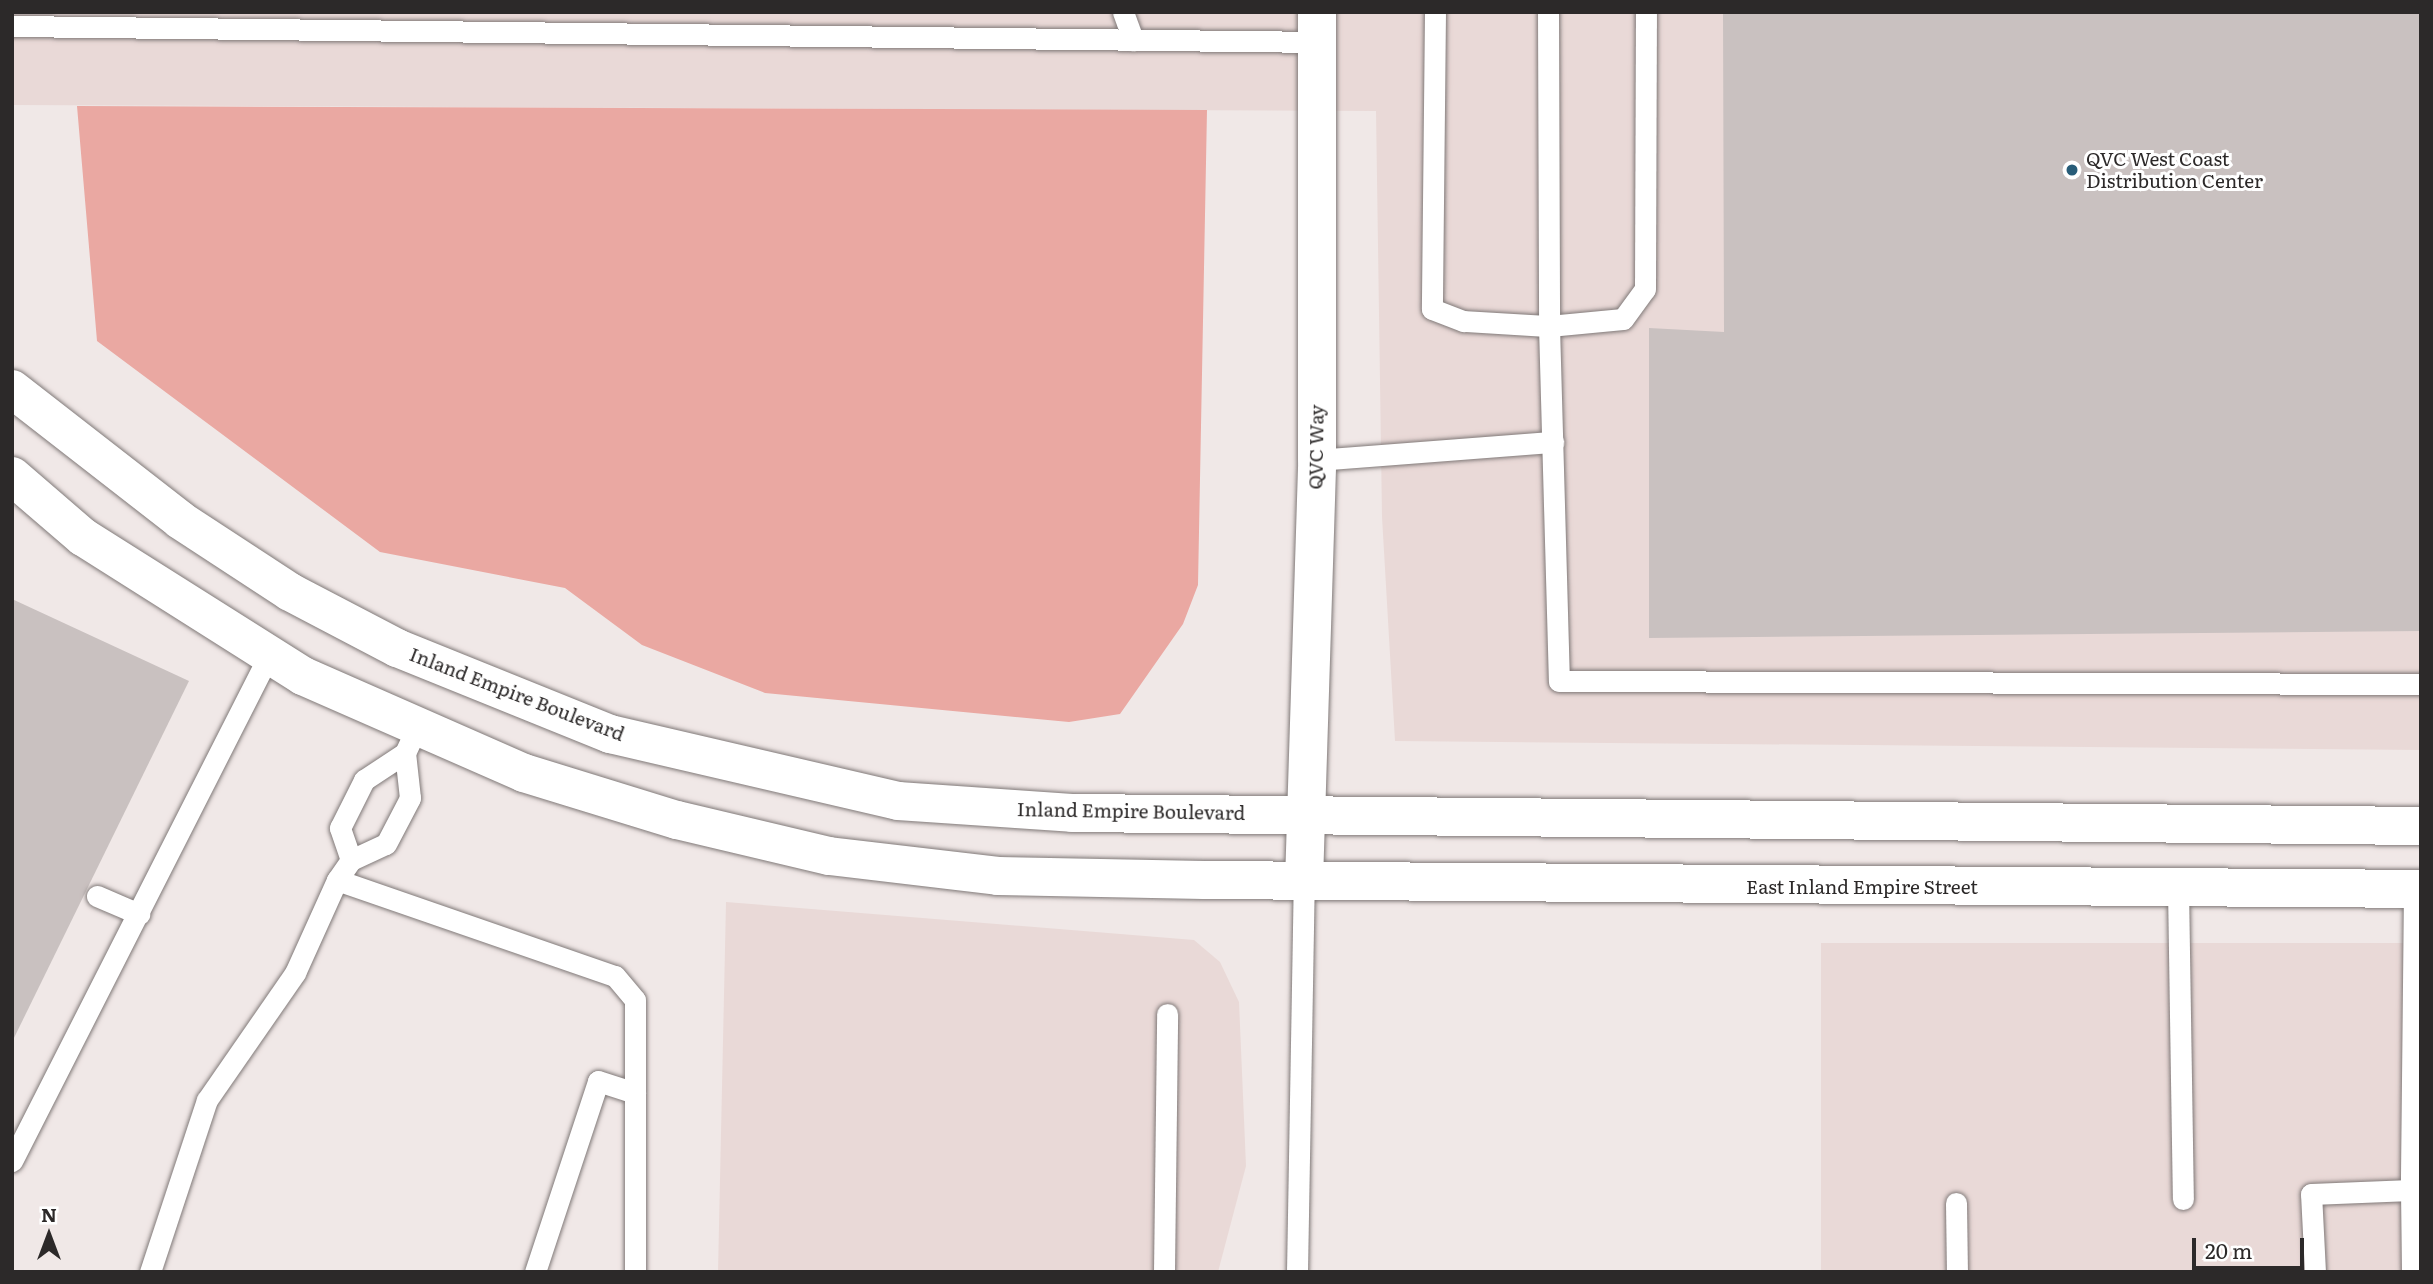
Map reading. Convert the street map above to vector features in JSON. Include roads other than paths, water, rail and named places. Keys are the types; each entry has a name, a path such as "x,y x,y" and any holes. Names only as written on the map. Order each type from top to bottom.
{"main road":[{"name":"QVC Way","path":"1304,882 1317,460 1317,27"},
{"name":"Inland Empire Boulevard","path":"12,389 180,520 290,592 397,648 610,734 898,801 1072,813 1305,813"},
{"path":"12,476 83,537 411,740 677,820 829,856 998,876 1304,882"},
{"path":"1305,813 2421,826"},
{"name":"East Inland Empire Street","path":"1304,882 2417,889"}],"lane":[{"path":"1123,12 1133,40"},
{"path":"1435,12 1432,309 1464,321 1549,326 1623,320 1645,289 1646,12"},
{"path":"1548,12 1549,326 1559,681 2421,684"},
{"path":"12,26 1133,40 1317,27"},
{"path":"1317,460 1553,442"},
{"path":"12,1161 269,654"},
{"path":"351,860 340,828 364,780 411,740"},
{"path":"150,1272 207,1100 295,973 337,880 351,860 386,844 410,798 411,740"},
{"path":"337,880 615,976 635,1000 635,1272"},
{"path":"1297,1272 1304,882"},
{"path":"2178,888 2183,1199"},
{"path":"2412,1272 2416,1190 2417,889"},
{"path":"97,895 139,914"},
{"path":"1164,1272 1167,1014"},
{"path":"535,1272 598,1081 635,1093"},
{"path":"2315,1272 2311,1194 2416,1190"},
{"path":"1956,1203 1957,1272"}],"place":[{"name":"QVC West Coast Distribution Center","path":"2072,170"}]}
